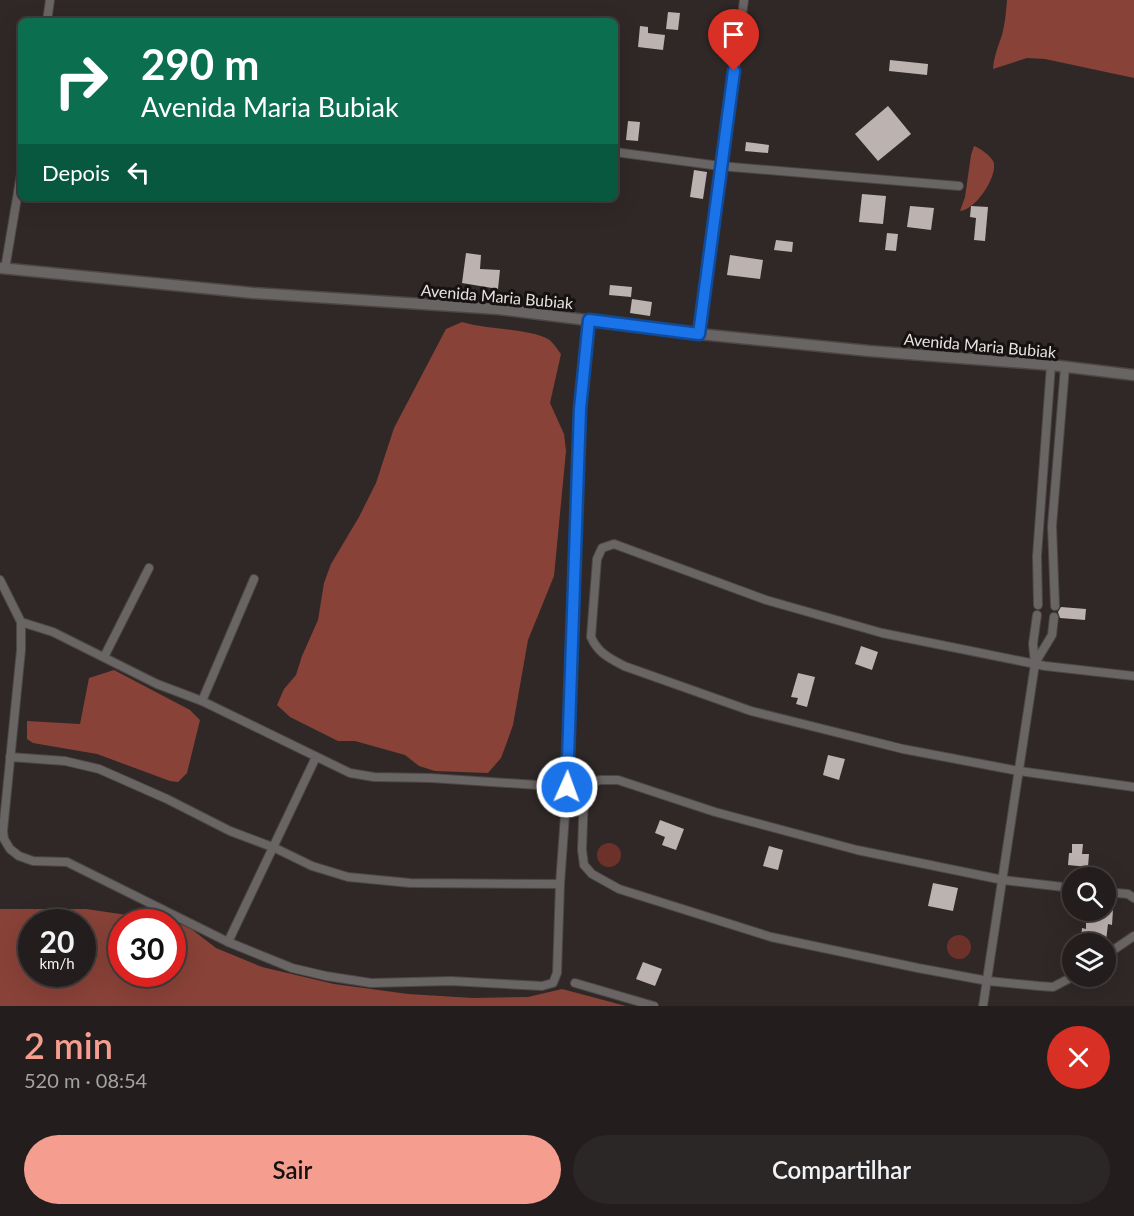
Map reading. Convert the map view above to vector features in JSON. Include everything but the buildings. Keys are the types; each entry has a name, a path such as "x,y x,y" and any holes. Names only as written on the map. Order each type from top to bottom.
{"street":[{"path":"47,18 50,0"},
{"path":"699,334 744,0"},
{"path":"618,152 720,166 959,186"},
{"path":"3,268 18,190"},
{"name":"Avenida Maria Bubiak","path":"3,268 253,293 498,309 699,334 869,351 1052,365 1134,375"},
{"path":"0,580 21,622 21,650 3,831 4,839 10,849 19,856 33,861 67,862 228,942 292,968 371,983 451,981 542,986 552,983 557,973 567,787 580,409 589,320"},
{"path":"1038,605 1037,556 1052,365"},
{"path":"1055,606 1052,526 1065,367"},
{"path":"1134,676 1035,664 882,633 766,600 614,544 602,548 597,559 591,637 596,648 615,662 751,711 903,749 1019,771 1134,787"},
{"path":"104,657 149,568"},
{"path":"202,701 254,579"},
{"path":"1037,593 1046,596 1053,593"},
{"path":"983,1006 1035,664 1034,644 1037,615"},
{"path":"1035,664 1052,635 1054,617"},
{"path":"21,622 52,632 157,684 202,701 350,773 374,777 431,778 567,787"},
{"path":"10,756 65,761 99,769 167,799 230,831 275,848 312,866 363,880 410,883 560,884"},
{"path":"228,942 275,848 316,758"},
{"path":"1062,887 1003,880 857,850 715,812 618,780 600,780 591,783 584,792 582,850 584,865 592,874 619,889 771,937 918,968 988,981 1053,987 1062,982"},
{"path":"1116,893 1128,894 1134,898"},
{"path":"1116,948 1134,936"},
{"path":"575,983 654,1006"}],"shaded area":[{"path":"1007,0 1134,0 1134,78 1045,59 1027,58 993,69 1004,27"},
{"path":"974,146 992,159 994,170 992,178 978,200 960,211 965,197"},
{"path":"462,322 539,335 550,340 561,354 550,403 564,434 566,451 554,576 528,640 513,725 501,758 488,773 435,771 419,766 405,755 355,741 338,741 290,717 277,705 284,689 296,675 318,620 324,583 331,564 376,483 394,428 446,329"},
{"path":"114,670 190,710 200,720 187,773 178,782 97,754 33,743 27,739 27,721 80,724 89,678"},
{"path":"609,843 618,846 621,855 618,864 609,867 600,864 597,855 600,846"},
{"path":"0,909 18,909 18,987 96,987 96,910 108,912 108,987 186,987 186,926 216,948 262,967 334,984 408,994 473,998 528,997 562,989 626,1006 0,1006"},
{"path":"959,935 968,938 971,947 968,956 959,959 950,956 947,947 950,938"}],"route":[{"path":"567,787 580,409 589,320 699,334 734,71"}]}
